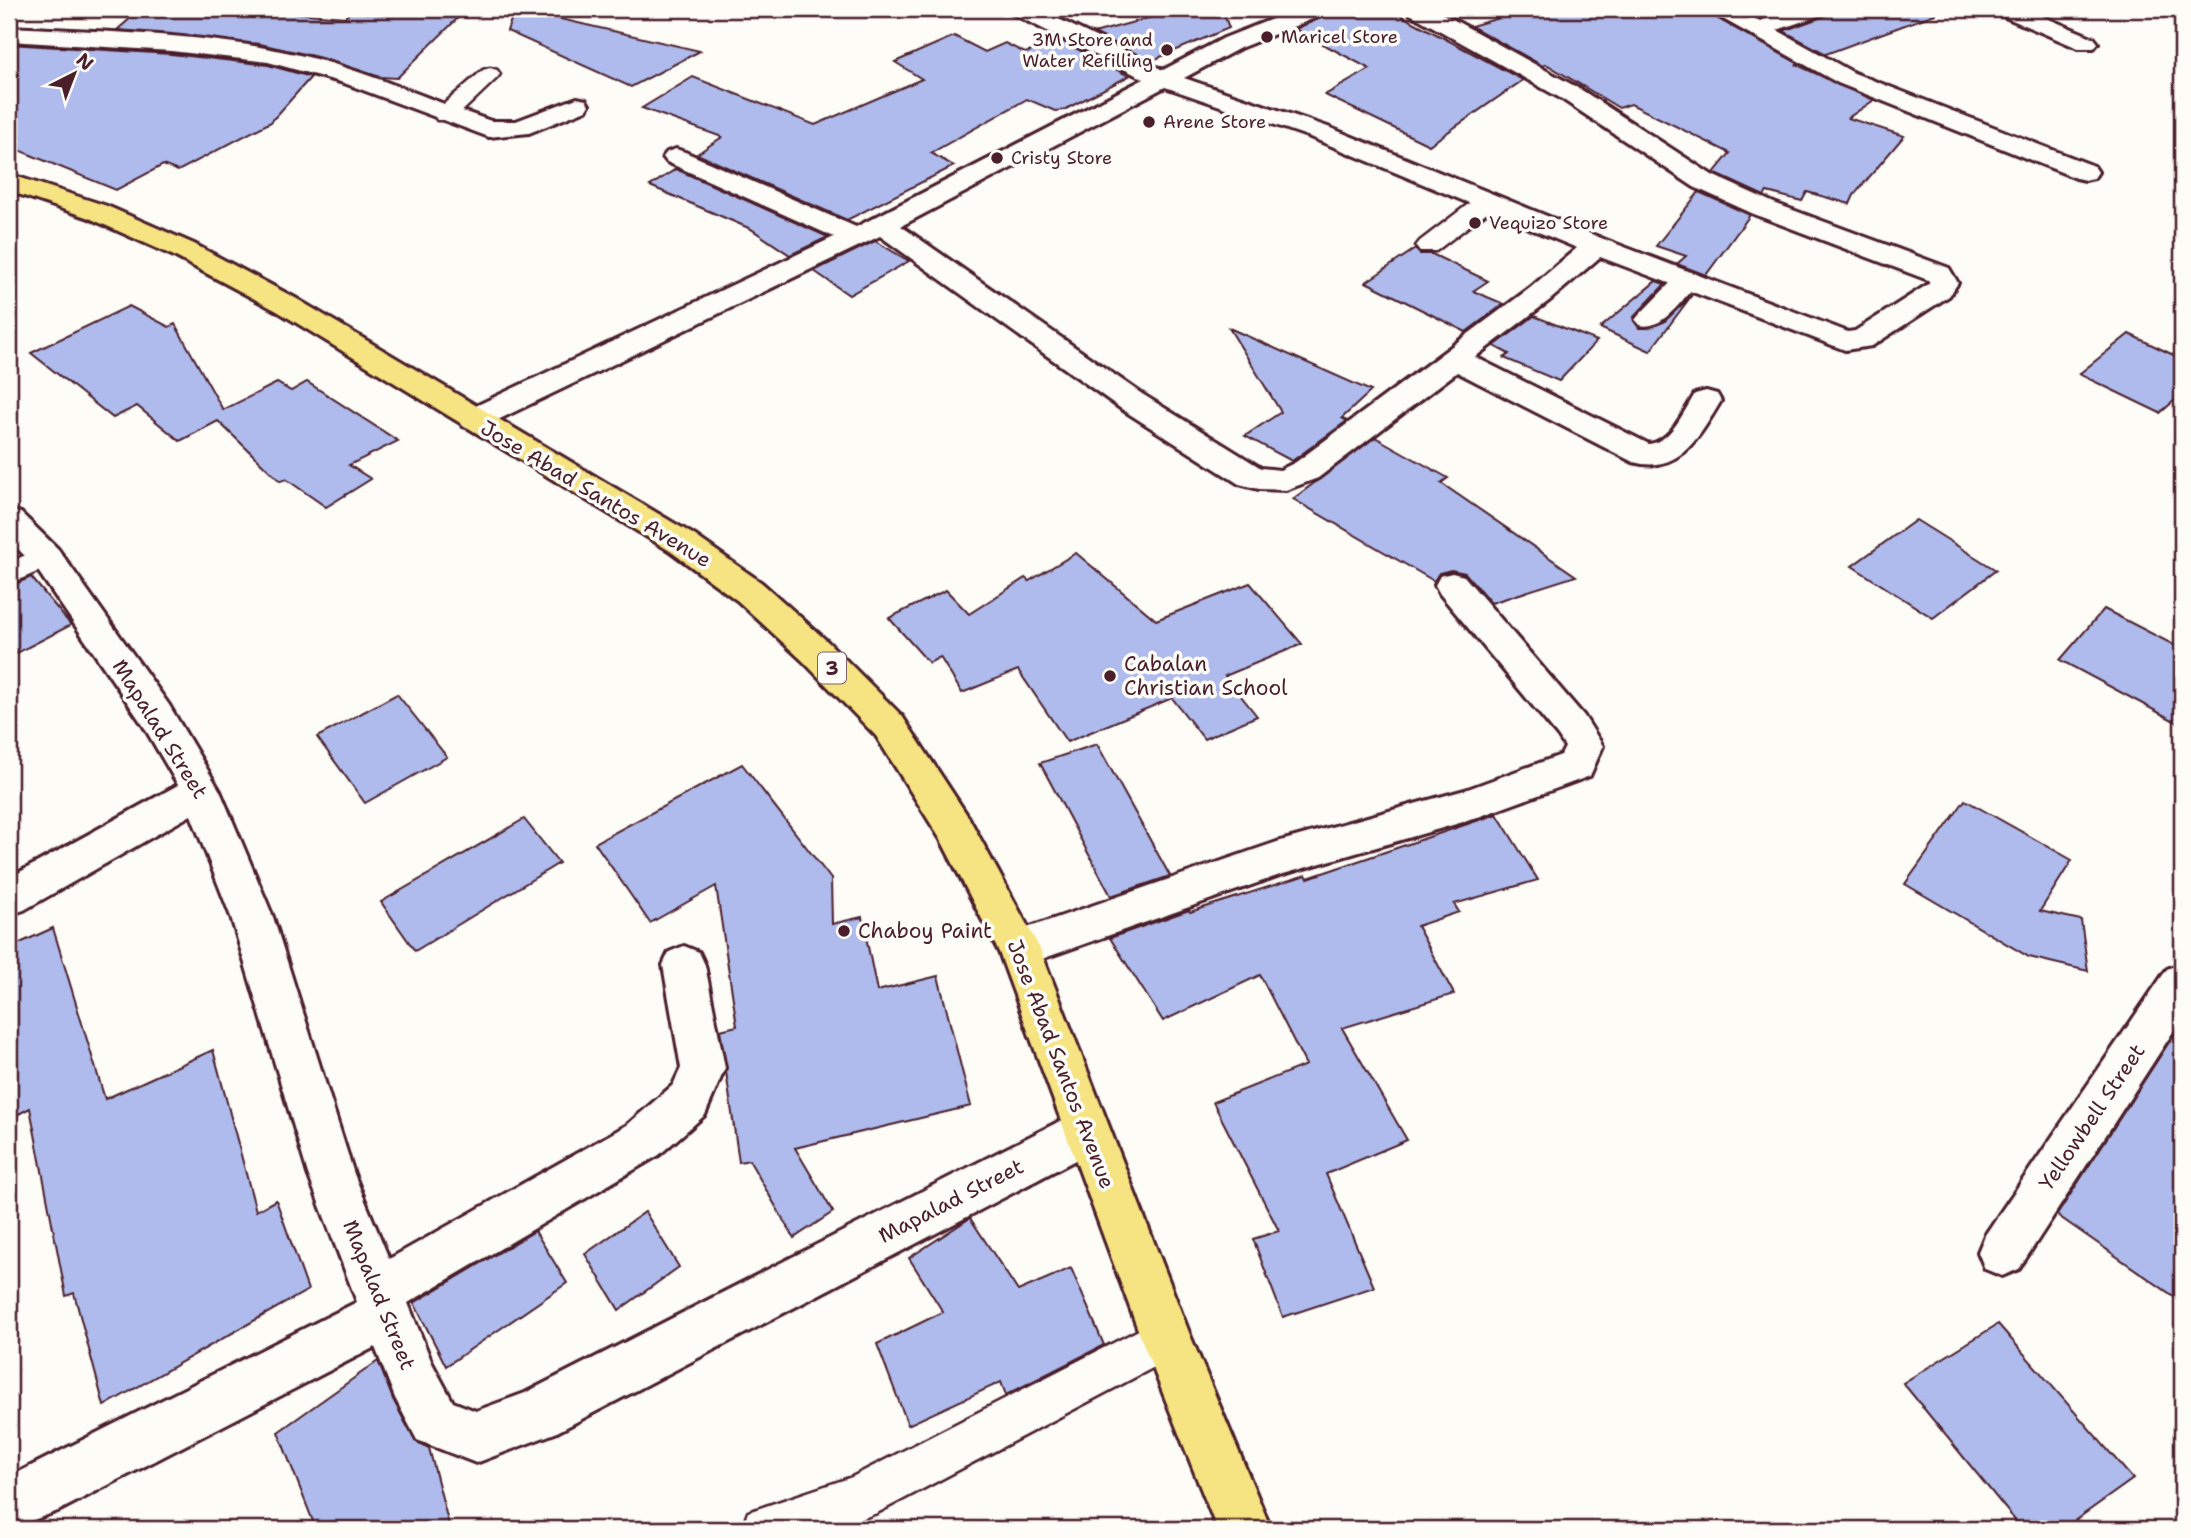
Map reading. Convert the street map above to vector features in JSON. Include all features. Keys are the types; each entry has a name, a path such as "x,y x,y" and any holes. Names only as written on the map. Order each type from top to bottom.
{"highway":[{"name":"Jose Abad Santos Avenue","path":"9,182 98,212 184,250 287,305 682,543 750,592 815,651 889,726 955,829 1019,949 1166,1338 1244,1529"}],"street":[{"path":"1021,9 1161,78 1319,132 1596,246 1845,341 1863,340 1939,290 1944,283 1939,274 1765,209 1703,181 1571,94 1418,9"},
{"path":"474,419 869,231 1161,78 1242,39 1317,9"},
{"path":"1723,9 1816,63 1865,86 2085,173"},
{"path":"1758,29 1816,9"},
{"path":"2006,9 2086,43"},
{"path":"9,34 161,44 268,55 327,71 489,129 520,128 576,105"},
{"path":"676,156 869,231 1130,401 1250,476 1268,481 1287,481 1307,470 1540,294 1596,246"},
{"path":"1453,358 1644,455 1661,455 1674,448 1706,401"},
{"name":"Mapalad Street","path":"9,522 46,557 156,715 201,791 252,916 331,1174 413,1380 435,1422 476,1437 537,1415 1086,1131"},
{"path":"1019,949 1277,859 1470,804 1576,765 1584,746 1571,726 1451,585"},
{"path":"9,898 201,791"},
{"path":"9,1504 39,1492 382,1304 643,1140 689,1100 703,1068 684,965"},
{"name":"Yellowbell Street","path":"2002,1252 2182,982"}],"lane":[{"path":"445,115 490,74"},
{"path":"1428,246 1487,201"},
{"path":"1648,320 1686,281"},
{"path":"9,574 46,557"},
{"path":"765,1529 861,1497 1166,1338"}],"building":[{"path":"141,9 243,9 345,17 351,12 387,15 393,9 467,9 397,78 380,77 321,58 260,44 117,30"},
{"path":"515,9 700,51 631,87 507,31"},
{"path":"1181,9 1222,9 1229,28 1151,61 1094,33"},
{"path":"1331,9 1389,9 1523,80 1429,145 1325,95 1370,69 1295,29 1326,16"},
{"path":"1531,9 1708,9 1713,16 1799,64 1797,65 1874,100 1848,118 1904,136 1854,195 1850,204 1807,192 1802,201 1767,192 1764,196 1714,173 1730,153 1631,104 1619,108 1546,64 1543,66 1471,26"},
{"path":"1830,9 1934,9 1935,14 1826,54 1783,31 1825,16"},
{"path":"954,36 985,52 1005,43 1025,53 1064,42 1129,76 1064,110 1055,111 1027,99 931,153 954,166 847,220 697,154 722,137 642,108 693,77 815,125 922,79 895,62"},
{"path":"9,44 171,54 268,65 311,77 271,122 178,171 163,165 116,190 9,146"},
{"path":"676,169 828,237 790,255 751,229 650,186"},
{"path":"1699,192 1750,215 1706,275 1677,264 1686,256 1656,246"},
{"path":"875,241 909,261 849,295 814,271"},
{"path":"1415,249 1420,254 1432,254 1488,281 1473,291 1504,304 1466,332 1366,282"},
{"path":"1656,281 1665,284 1633,318 1639,328 1648,328 1664,322 1692,295 1650,351 1600,328"},
{"path":"129,306 169,327 175,324 223,410 277,383 291,391 307,382 398,441 349,465 371,479 326,507 286,479 280,481 218,421 180,441 137,406 113,418 31,353"},
{"path":"1534,316 1597,341 1559,381 1504,358 1509,354 1494,346"},
{"path":"1229,328 1371,391 1342,418 1347,421 1292,461 1245,436 1281,412"},
{"path":"2129,334 2182,359 2182,394 2160,413 2079,374"},
{"path":"1375,437 1448,478 1441,483 1576,576 1491,603 1465,573 1451,570 1439,573 1434,581 1293,499"},
{"path":"1916,520 1996,570 1933,618 1852,566"},
{"path":"1076,553 1156,620 1250,583 1302,644 1225,676 1257,716 1204,739 1172,698 1067,742 1018,670 962,693 940,657 929,663 889,618 946,590 969,614 1025,578 1029,581"},
{"path":"31,577 71,625 9,657 9,587"},
{"path":"2104,609 2182,649 2182,725 2060,660"},
{"path":"397,694 447,757 365,803 317,737"},
{"path":"1097,744 1170,876 1111,896 1040,763"},
{"path":"742,764 831,879 832,924 862,917 877,991 938,976 971,1106 795,1148 833,1212 794,1238 749,1160 739,1162 720,1030 737,1026 716,886 650,923 595,843"},
{"path":"1965,800 2072,860 2040,911 2081,920 2088,971 2029,957 1905,884"},
{"path":"1497,814 1538,880 1454,904 1459,912 1417,926 1454,994 1342,1028 1407,1140 1326,1174 1374,1287 1283,1317 1253,1239 1279,1231 1213,1102 1306,1065 1260,975 1163,1021 1110,938 1189,910 1190,912 1306,875 1308,878"},
{"path":"524,819 559,863 415,951 381,902"},
{"path":"53,928 105,1099 213,1050 256,1211 276,1200 308,1290 104,1406 74,1293 66,1296 30,1108 9,1119 9,948"},
{"path":"2182,1022 2182,1302 2057,1215"},
{"path":"645,1212 679,1267 619,1310 585,1254"},
{"path":"970,1218 1018,1291 1071,1268 1104,1345 1006,1395 1001,1382 908,1425 877,1344 943,1312 909,1258"},
{"path":"535,1231 567,1283 446,1366 414,1303"},
{"path":"1998,1324 2133,1479 2063,1529 2022,1529 1903,1383"},
{"path":"378,1361 393,1399 415,1441 429,1448 450,1529 316,1529 278,1432"}],"place":[{"name":"Maricel Store","path":"1267,37"},
{"name":"3M Store and Water Refilling","path":"1167,50"},
{"name":"Arene Store","path":"1149,122"},
{"name":"Cristy Store","path":"997,158"},
{"name":"Vequizo Store","path":"1475,223"},
{"name":"Cabalan Christian School","path":"1110,676"},
{"name":"Chaboy Paint","path":"844,931"}]}
